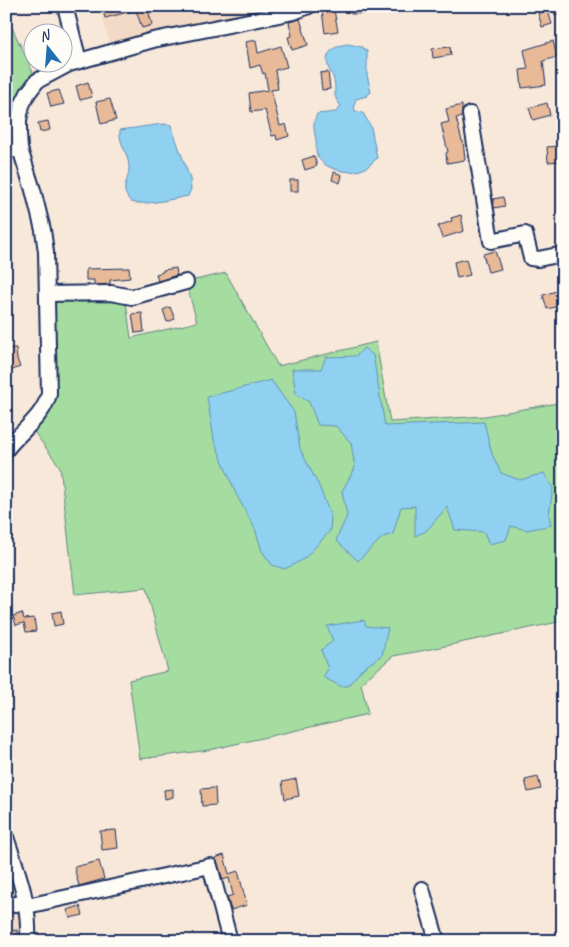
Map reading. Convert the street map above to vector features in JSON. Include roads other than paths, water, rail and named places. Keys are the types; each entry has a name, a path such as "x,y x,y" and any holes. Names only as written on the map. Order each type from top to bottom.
{"street":[{"path":"65,6 79,61"},
{"path":"6,450 40,415 49,394 47,294 43,230 33,190 13,150 22,105 28,93 37,81 69,64 153,40 276,16 309,6"},
{"path":"470,114 491,242 525,234 531,258 563,254"},
{"path":"47,294 111,294 132,296 186,282"},
{"path":"6,836 26,904 28,941"},
{"path":"6,906 26,904 210,866 230,941"},
{"path":"422,889 437,941"}],"water":[{"path":"348,44 362,47 367,51 367,75 371,92 367,96 356,99 354,105 355,111 363,113 371,127 377,158 365,168 352,171 331,168 320,160 316,153 314,127 317,114 336,112 341,106 335,96 335,84 327,61 332,50"},
{"path":"163,124 171,125 190,179 191,189 188,196 151,203 131,202 125,193 129,164 121,140 120,130"},
{"path":"364,348 373,355 385,426 484,422 492,454 501,473 520,480 544,473 553,488 549,515 551,525 527,530 511,526 506,540 489,544 484,532 455,530 447,507 426,531 415,536 415,506 401,507 393,534 383,537 358,561 336,540 347,516 342,491 355,468 351,443 336,426 318,425 309,402 296,394 292,369 321,369 326,357 356,356"},
{"path":"271,380 294,412 300,449 319,486 331,517 330,531 304,559 285,569 272,565 262,551 255,529 236,494 214,440 207,397"},
{"path":"364,620 366,626 388,628 382,655 362,669 348,686 340,686 323,677 328,669 321,650 333,641 327,626"}]}
